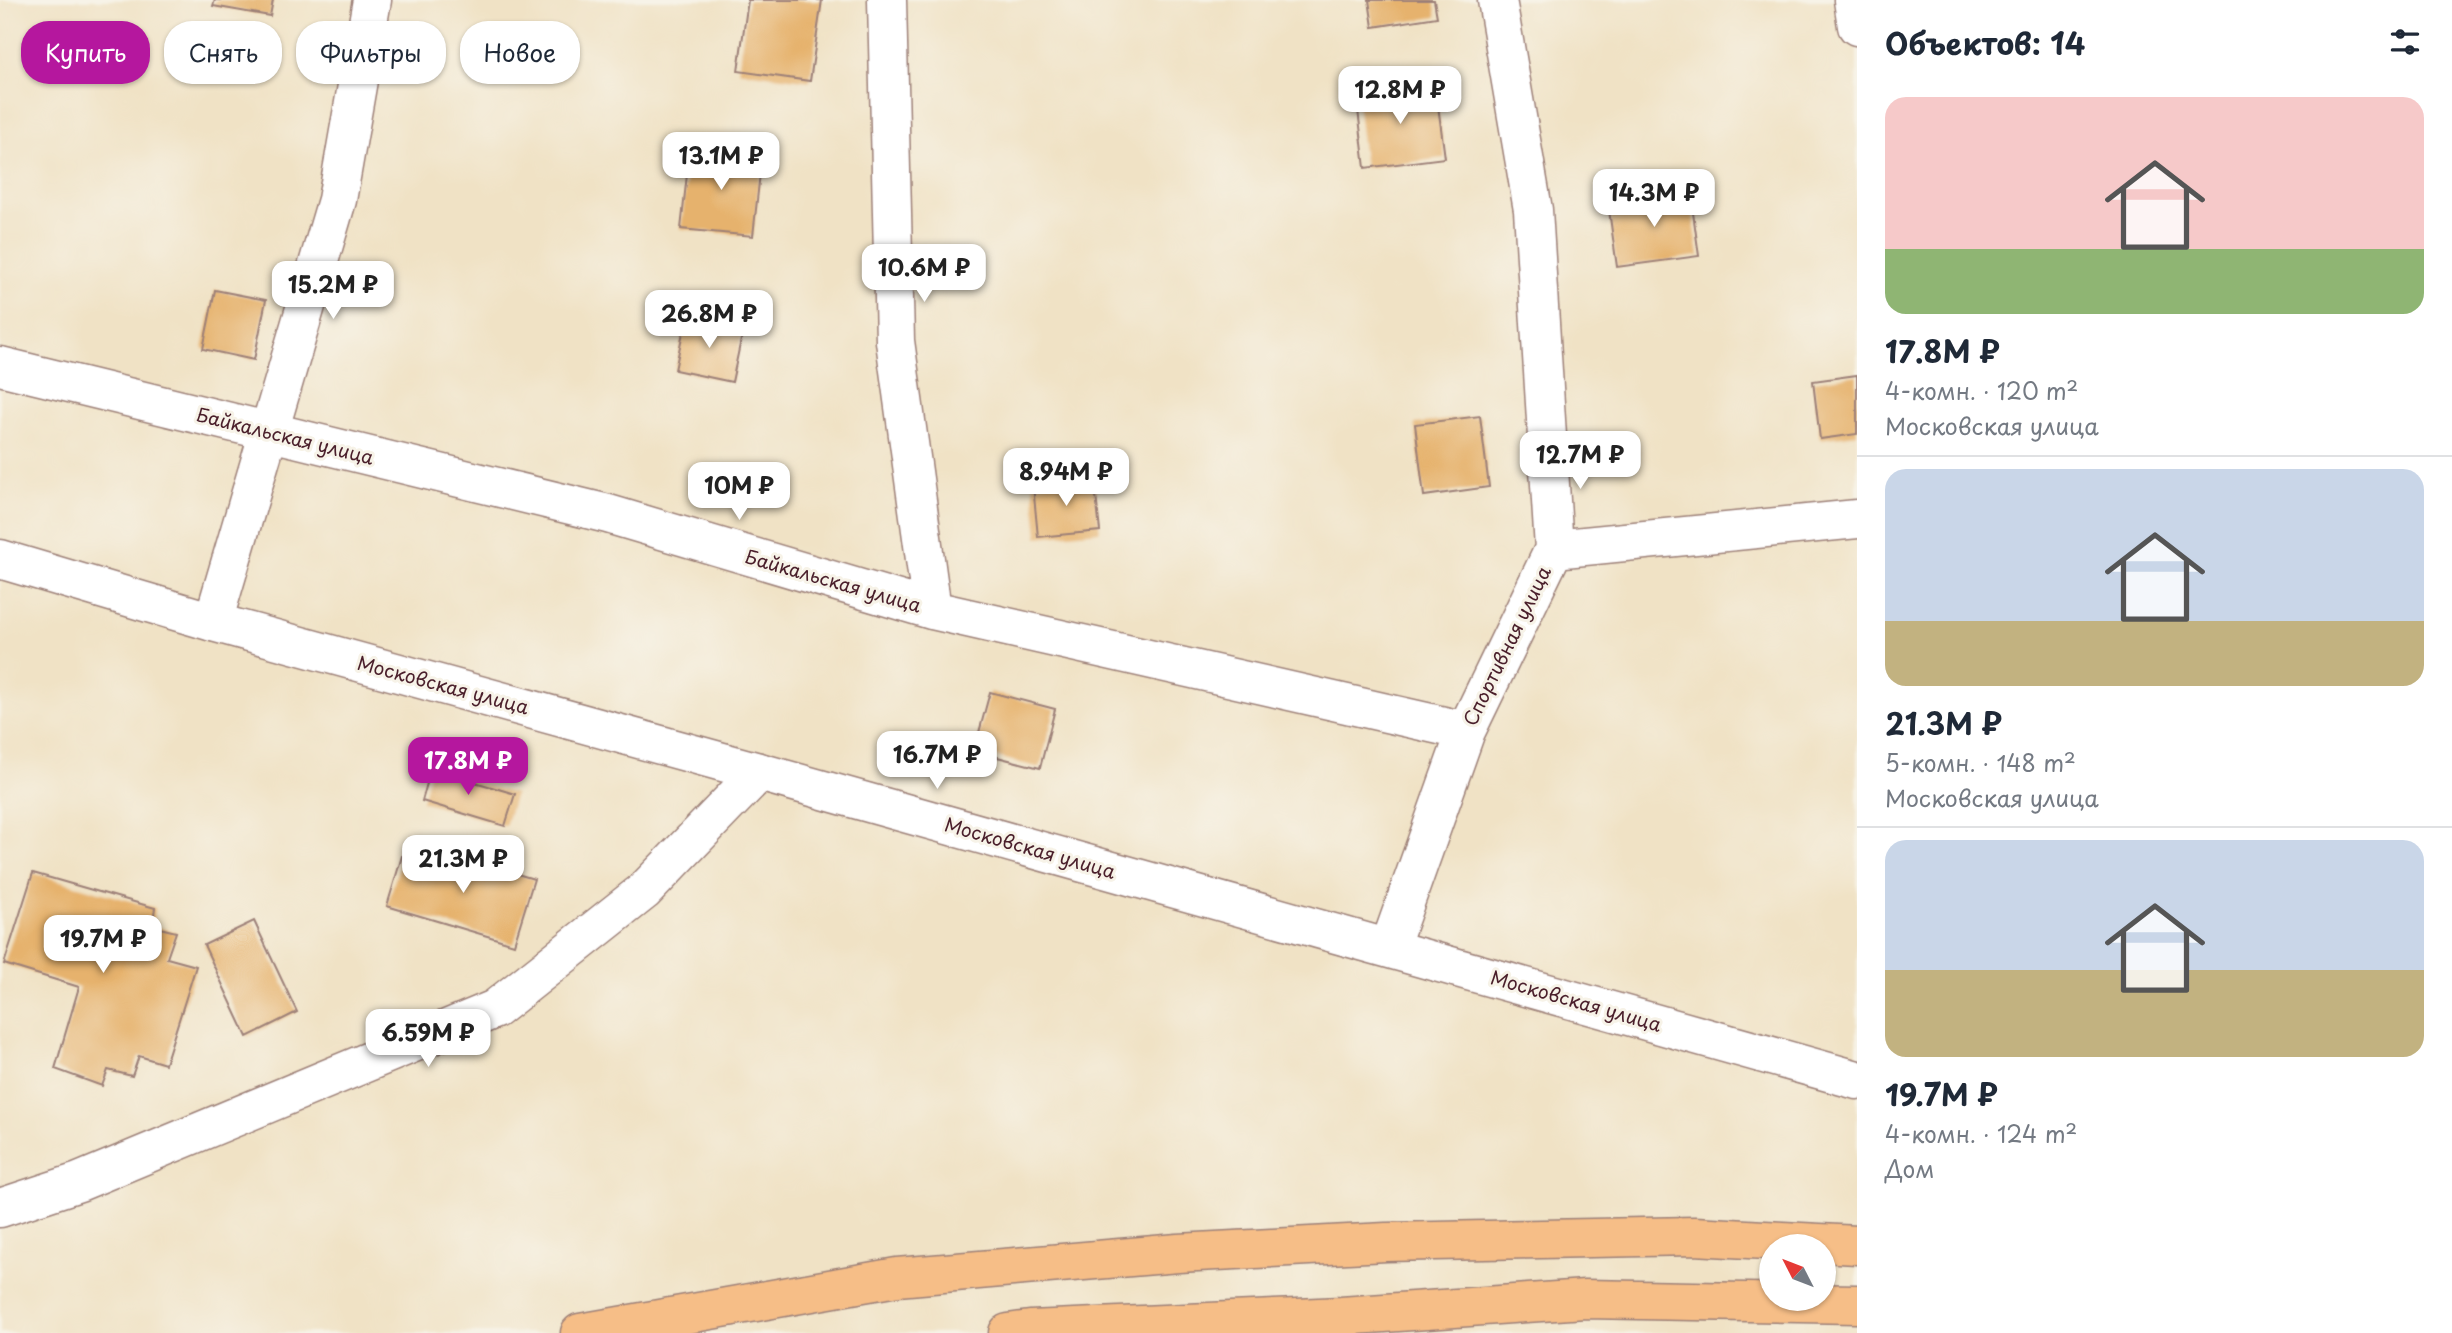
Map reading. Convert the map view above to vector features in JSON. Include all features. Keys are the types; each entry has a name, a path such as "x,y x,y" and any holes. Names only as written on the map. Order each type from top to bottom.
{"highway":[{"path":"580,1333 897,1277 1178,1253 1385,1242 1694,1236 1857,1245"},
{"path":"1008,1333 1341,1316 1585,1299 1857,1304"}],"street":[{"path":"213,622 337,200 372,0"},
{"path":"887,0 895,341 932,610"},
{"name":"Спортивная улица","path":"1389,948 1466,731 1554,549 1533,210 1497,0"},
{"path":"1853,0 1857,26"},
{"name":"Байкальская улица","path":"0,366 608,514 932,610 1466,731"},
{"path":"1554,549 1857,519"},
{"name":"Московская улица","path":"0,559 213,622 1857,1080"},
{"path":"0,1208 79,1182 495,1009 644,891 759,772"}],"building":[{"path":"215,0 273,0 270,16 213,6"},
{"path":"748,0 822,0 810,81 738,71"},
{"path":"1369,0 1434,0 1437,17 1373,27"},
{"path":"1435,83 1445,158 1365,168 1356,93"},
{"path":"690,147 762,155 753,236 681,229"},
{"path":"1690,191 1699,256 1617,267 1608,203"},
{"path":"215,290 266,300 254,360 203,349"},
{"path":"686,318 743,330 732,382 675,370"},
{"path":"1857,375 1857,434 1820,439 1813,381"},
{"path":"1480,416 1489,487 1424,496 1415,424"},
{"path":"1094,478 1100,531 1038,537 1033,485"},
{"path":"990,692 1055,709 1040,768 974,751"},
{"path":"431,769 515,794 505,826 422,801"},
{"path":"436,850 534,879 514,944 387,906 402,856 432,865"},
{"path":"33,873 155,908 152,926 176,932 167,958 196,966 165,1064 139,1056 132,1076 108,1070 102,1086 55,1069 79,987 4,964"},
{"path":"254,921 297,1012 247,1037 204,945"}]}
